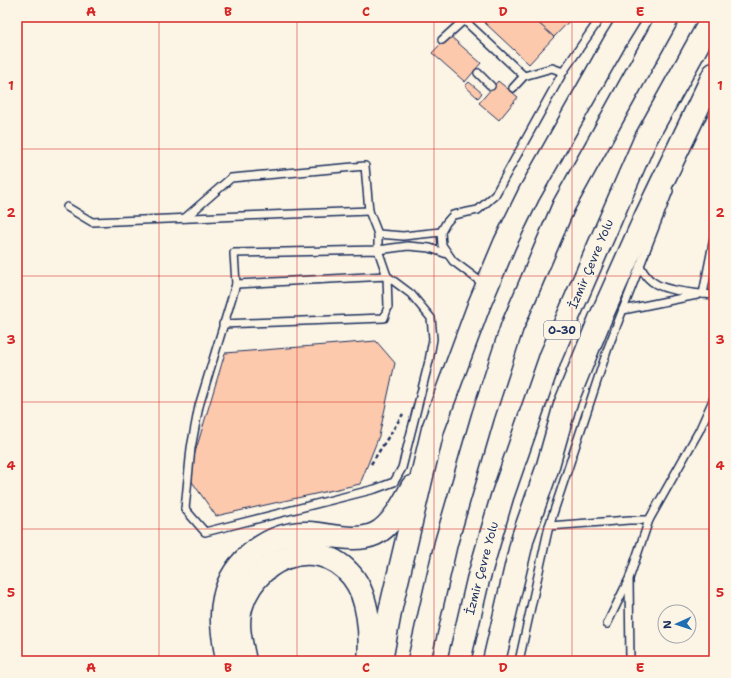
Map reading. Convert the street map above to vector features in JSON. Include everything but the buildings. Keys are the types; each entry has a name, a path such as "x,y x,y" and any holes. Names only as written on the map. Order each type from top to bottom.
{"highway":[{"path":"381,661 391,608 433,429 479,305 529,194 630,17"},
{"path":"419,661 446,543 483,416 512,327 564,205 668,17"},
{"name":"İzmir Çevre Yolu","path":"459,661 478,580 502,497 550,356 645,140 713,17"},
{"path":"494,661 523,537 547,469 565,406 600,319 642,225 710,83"},
{"path":"227,661 222,629 224,598 232,578 250,555 259,547 287,534 309,533 348,538 375,534 400,510 426,459"},
{"path":"245,661 241,642 240,614 243,603 254,580 266,569 280,560 299,554 320,555 339,563 353,577 362,594 368,619 370,661"}],"lane":[{"path":"487,286 462,269 447,254 442,245 441,232 453,215 478,210 495,195 563,72 601,17"},
{"path":"442,40 466,18 524,76"},
{"path":"513,88 524,76 552,68 563,72"},
{"path":"478,73 491,86"},
{"path":"680,163 710,83"},
{"path":"185,218 231,178 365,166 369,212 378,234 378,250 388,276 388,307 384,318 223,324"},
{"path":"519,661 549,526 608,348 672,185"},
{"path":"67,207 92,222 369,212"},
{"path":"378,234 403,236 441,232"},
{"path":"703,294 714,238"},
{"path":"236,284 388,276 411,294 431,318 433,339 402,468 394,482 374,489 205,532 185,509 190,455 198,406 236,284 234,254 378,250 399,246 419,246 447,254"},
{"path":"640,266 649,280 657,285 714,295"},
{"path":"623,310 703,294"},
{"path":"607,624 629,579 649,520 699,431 714,398"},
{"path":"549,526 649,520"},
{"path":"629,579 630,661"}],"path":[{"path":"371,464 405,412"}]}
